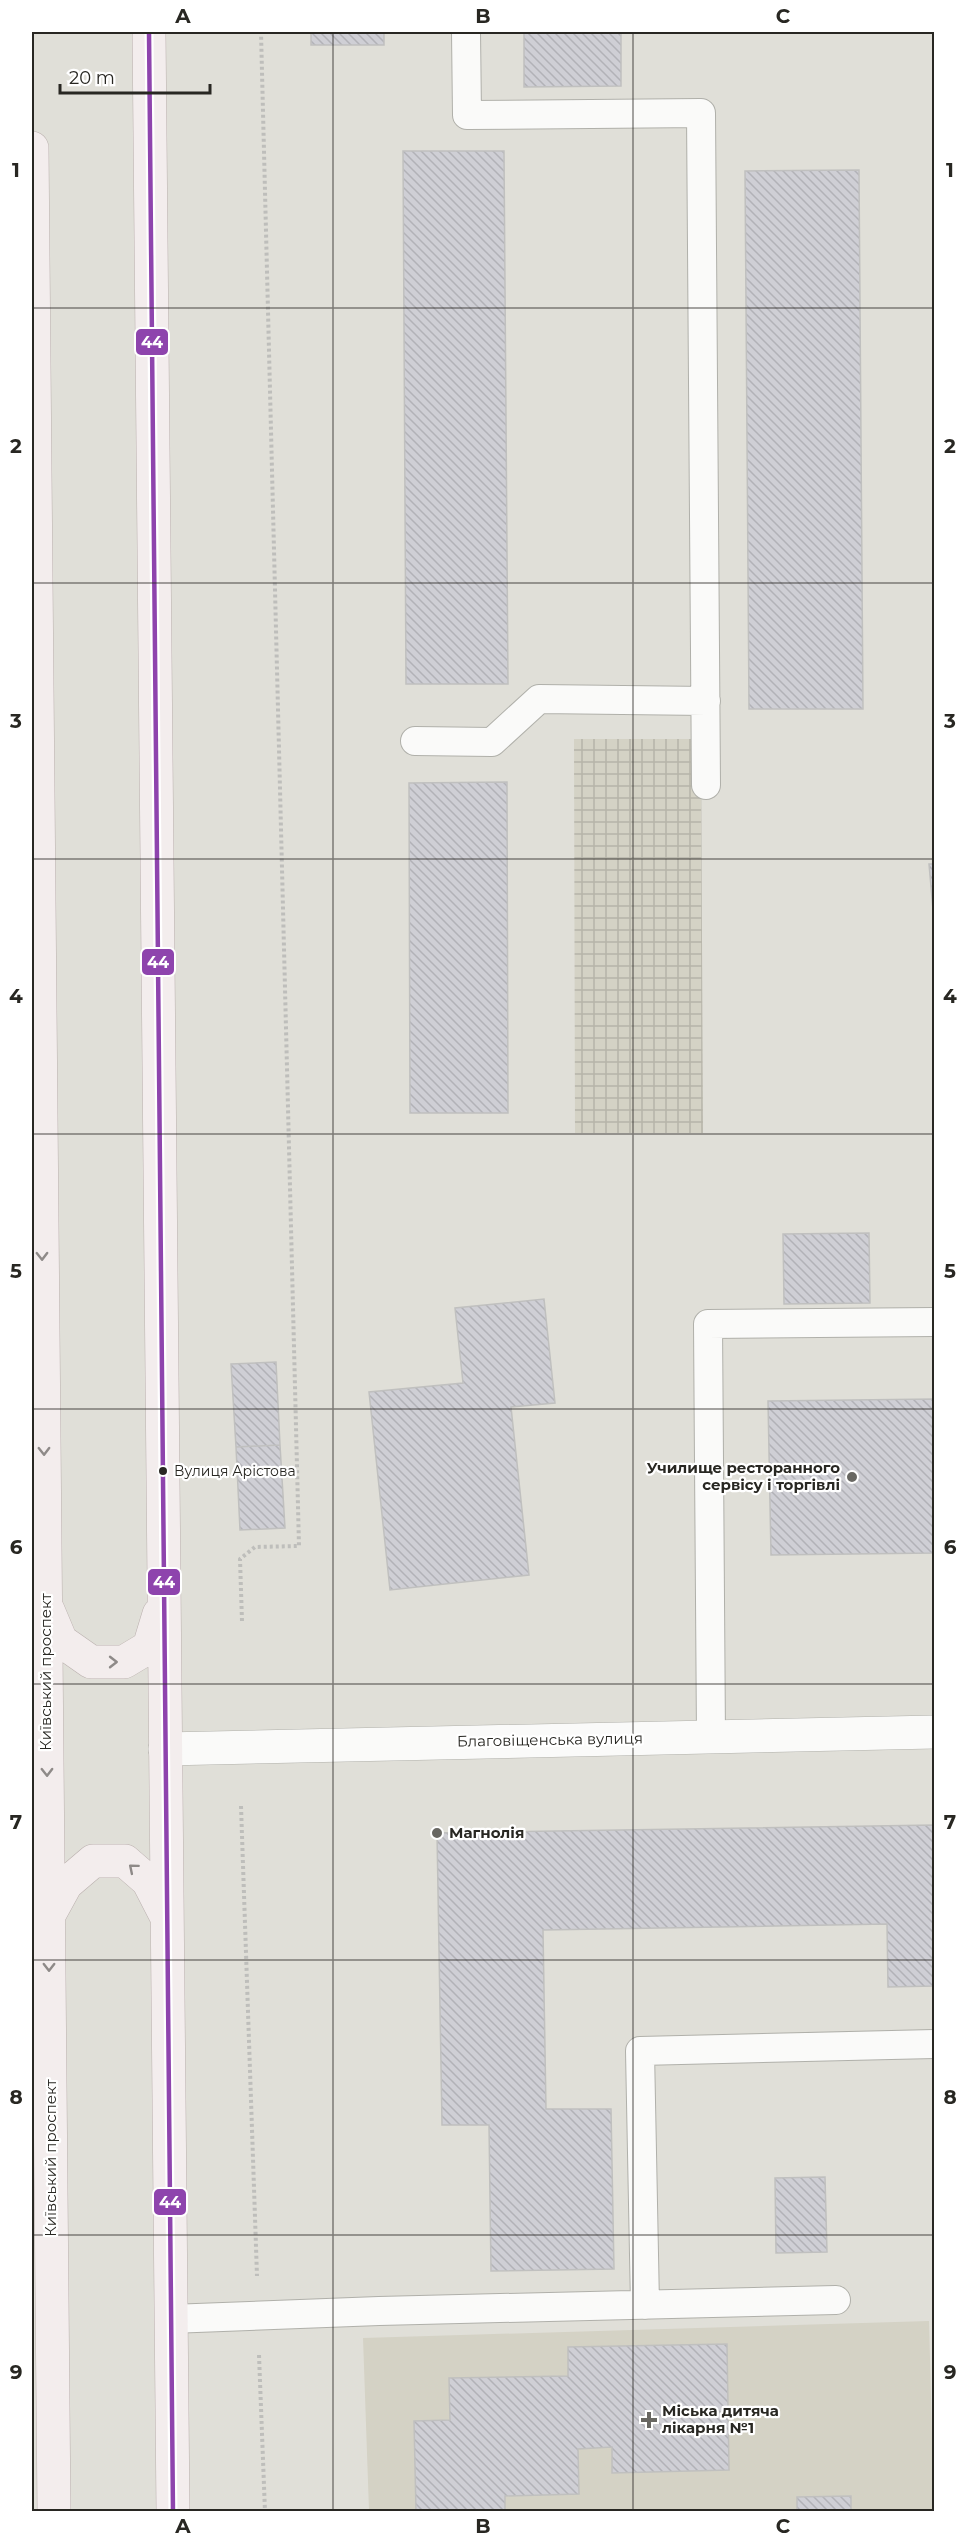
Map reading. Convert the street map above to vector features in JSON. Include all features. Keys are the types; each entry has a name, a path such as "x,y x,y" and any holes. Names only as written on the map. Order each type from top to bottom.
{"main road":[{"path":"149,32 173,2511"},
{"name":"Київський проспект","path":"32,148 46,1602 39,1693 49,1915 54,2511"},
{"path":"46,1602 61,1641 91,1662 124,1662 149,1647 163,1600"},
{"path":"49,1915 66,1884 93,1861 125,1861 148,1881 166,1915"}],"street":[{"name":"Благовіщенська вулиця","path":"165,1749 934,1732"}],"lane":[{"path":"466,32 467,115 701,113 706,785"},
{"path":"415,741 492,742 538,699 706,702"},
{"path":"711,1737 708,1324 934,1322"},
{"path":"645,2305 640,2050 934,2044"},
{"path":"170,2319 836,2300"}],"path":[{"path":"242,1621 240,1559 255,1547 299,1546 261,32"},
{"path":"241,1806 265,2511"}],"shaded area":[{"path":"574,739 701,739 703,1133 575,1133"},
{"name":"Міська дитяча лікарня №1","path":"929,2321 934,2511 369,2511 363,2338"}],"building":[{"path":"311,32 384,32 384,45 311,45"},
{"path":"524,32 621,32 621,86 524,87"},
{"path":"403,151 504,151 508,684 406,684"},
{"path":"859,170 863,709 749,709 745,171"},
{"path":"507,782 508,1113 410,1113 409,783"},
{"path":"929,864 934,864 934,921"},
{"path":"869,1233 870,1303 784,1304 783,1234"},
{"path":"544,1299 555,1403 511,1407 529,1575 390,1590 369,1392 463,1383 455,1308"},
{"path":"276,1362 280,1445 236,1447 231,1364"},
{"name":"Училище ресторанного сервісу і торгівлі","path":"934,1399 934,1553 771,1555 768,1401"},
{"path":"280,1445 285,1528 240,1530 236,1447"},
{"path":"934,1825 934,1986 888,1987 887,1924 543,1930 546,2109 611,2109 614,2269 491,2271 489,2125 442,2125 437,1833"},
{"path":"825,2177 827,2252 776,2253 775,2178"},
{"path":"727,2344 729,2470 612,2473 612,2447 578,2449 579,2494 505,2496 505,2512 416,2512 414,2421 450,2420 449,2378 568,2376 568,2347"},
{"path":"851,2496 851,2512 797,2512 797,2497"}],"transit line":[{"name":"44","path":"149,32 173,2512"}],"place":[{"name":"Вулиця Арістова","path":"163,1471"},
{"name":"Училище ресторанного сервісу і торгівлі","path":"852,1477"},
{"name":"Магнолія","path":"437,1833"},
{"name":"Міська дитяча лікарня №1","path":"649,2420"}]}
